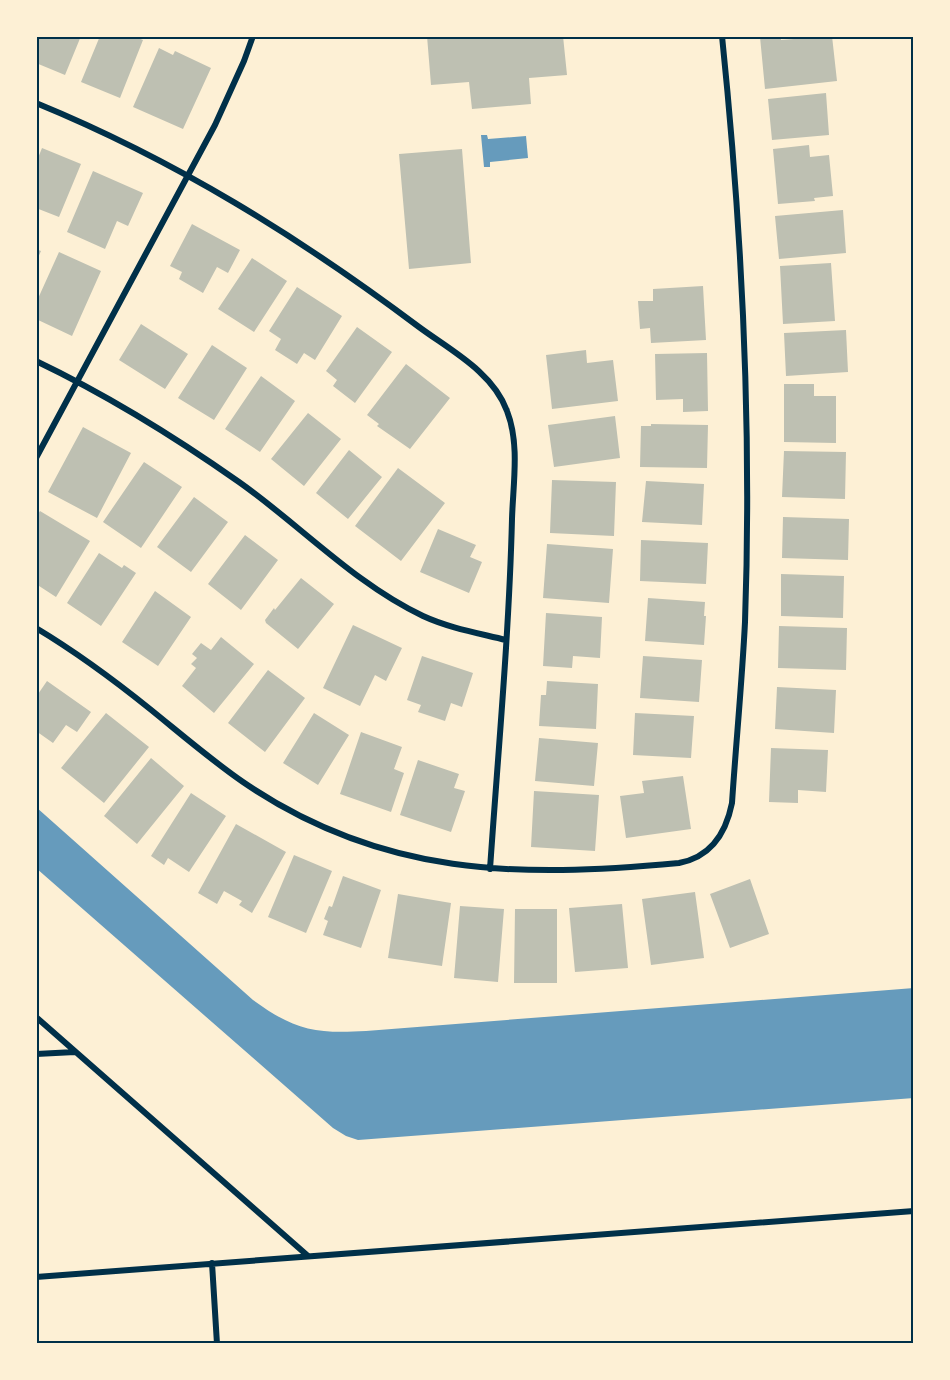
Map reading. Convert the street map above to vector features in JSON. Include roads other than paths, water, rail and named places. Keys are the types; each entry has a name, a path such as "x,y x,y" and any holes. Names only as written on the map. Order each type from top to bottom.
{"street":[{"path":"36,458 189,175 219,116 253,36"},
{"path":"36,628 66,646 111,679 206,755 276,804 346,836 379,848 418,859 490,869 561,871 612,870 679,863 698,857 716,843 726,827 732,803 744,622 747,466 744,323 722,36"},
{"path":"36,104 111,136 189,175 273,225 364,285 480,372 498,393 507,411 514,451 511,567 490,869"},
{"path":"36,361 77,381 178,441 239,482 384,595 441,623 506,640"},
{"path":"36,1017 308,1256"},
{"path":"36,1054 75,1052"},
{"path":"36,1277 914,1211"},
{"path":"212,1263 218,1344"}],"water":[{"path":"481,135 487,135 488,139 526,136 528,158 490,162 490,167 484,167"},
{"path":"36,807 253,1000 293,1024 333,1032 366,1031 914,988 914,1098 358,1140 333,1128 36,868"}]}
